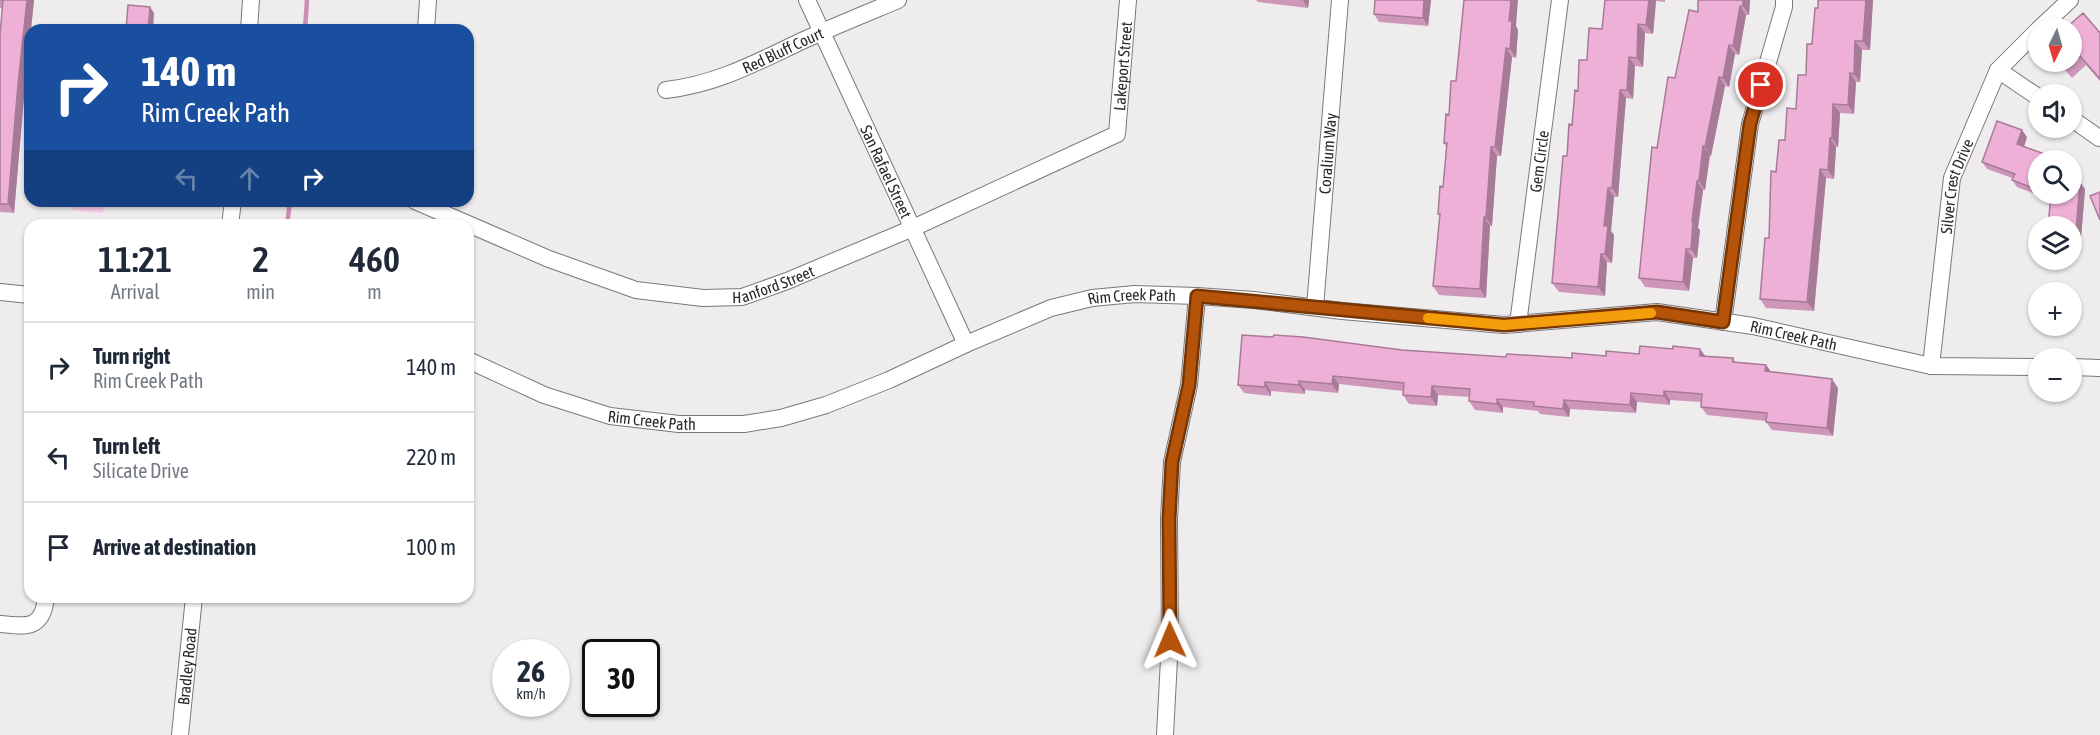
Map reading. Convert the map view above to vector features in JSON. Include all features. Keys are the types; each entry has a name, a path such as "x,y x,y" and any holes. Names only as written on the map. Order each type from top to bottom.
{"street":[{"path":"249,24 251,0"},
{"path":"426,24 428,0"},
{"name":"San Rafael Street","path":"807,0 966,344"},
{"name":"Red Bluff Court","path":"666,90 693,87 722,78 898,0"},
{"name":"Lakeport Street","path":"1117,134 1128,0"},
{"name":"Coralium Way","path":"1315,307 1340,0"},
{"name":"Gem Circle","path":"1518,324 1560,0"},
{"path":"1723,322 1750,124 1784,7 1784,0"},
{"name":"Silver Crest Drive","path":"2051,18 2070,0"},
{"name":"Silver Crest Drive","path":"1931,366 1952,178 1998,70 2028,40"},
{"path":"1998,70 2028,90"},
{"path":"2082,126 2099,138"},
{"name":"Hanford Street","path":"474,227 549,259 636,290 703,298 742,297 787,281 913,228 1117,134"},
{"name":"Hanford Street","path":"427,207 455,219"},
{"path":"0,292 24,294"},
{"name":"Rim Creek Path","path":"474,363 544,395 610,416 653,422 706,425 744,424 804,412 889,380 1051,308 1071,302 1135,294 1197,296 1493,324 1518,324 1657,312 1753,326 1931,366 2028,367"},
{"path":"1165,735 1170,640 1169,519 1172,462 1189,385 1197,296"},
{"path":"2082,367 2100,368"},
{"path":"0,624 26,626 37,622 44,612 45,603"},
{"name":"Bradley Road","path":"180,735 193,603"}],"shaded area":[{"path":"72,207 104,207 103,213 72,210"}],"building":[{"path":"3,0 27,0 8,204 0,204 0,35"},
{"path":"1375,0 1424,0 1423,18 1374,14"},
{"path":"1464,0 1511,0 1510,49 1506,48 1495,147 1491,147 1480,289 1433,286 1440,214 1438,214 1440,186 1443,187 1447,143 1444,143 1446,114 1449,115 1451,81 1456,81"},
{"path":"1605,0 1649,0 1646,25 1638,24 1637,58 1629,57 1627,90 1620,90 1612,188 1608,188 1604,226 1608,226 1605,254 1601,254 1598,287 1552,283 1563,156 1567,156 1569,124 1572,125 1575,90 1578,91 1579,60 1587,60 1589,28 1602,29"},
{"path":"1698,0 1743,0 1743,6 1740,6 1733,46 1729,45 1723,78 1719,77 1705,147 1703,146 1692,221 1691,249 1686,249 1683,282 1639,278 1652,147 1657,148 1668,77 1675,78 1689,10 1698,12"},
{"path":"1818,0 1866,0 1863,41 1855,41 1854,74 1850,73 1848,105 1833,104 1828,170 1820,169 1807,302 1760,299 1765,238 1769,238 1771,171 1776,172 1779,140 1785,140 1787,108 1796,109 1798,75 1806,75 1807,44 1812,44 1815,8 1818,8"},
{"path":"128,5 150,7 149,24 126,24"},
{"path":"2083,13 2100,33 2100,79 2082,58 2082,18 2077,18"},
{"path":"1997,121 2022,130 2017,144 2034,150 2028,150 2028,186 2012,180 2015,174 1982,162"},
{"path":"2100,192 2100,220 2090,196"},
{"path":"2050,204 2078,204 2077,216 2049,216"},
{"path":"1242,335 1303,337 1402,350 1506,357 1507,354 1572,358 1572,353 1606,356 1606,351 1639,354 1640,346 1700,349 1700,356 1733,358 1733,362 1766,365 1765,371 1832,379 1827,428 1766,422 1767,413 1701,407 1702,394 1664,391 1664,396 1631,393 1630,405 1564,400 1563,409 1534,406 1534,402 1497,399 1497,404 1469,401 1470,389 1432,386 1431,397 1403,395 1404,383 1333,376 1332,384 1299,381 1299,385 1265,382 1265,387 1238,385"}],"waterway":[{"path":"305,24 307,0"},
{"path":"288,219 289,207"}],"slow traffic":[{"path":"1428,318 1504,325 1651,313"}],"route":[{"path":"1170,640 1169,519 1172,462 1189,385 1197,296 1504,325 1657,312 1723,322 1750,124 1761,85"}]}
